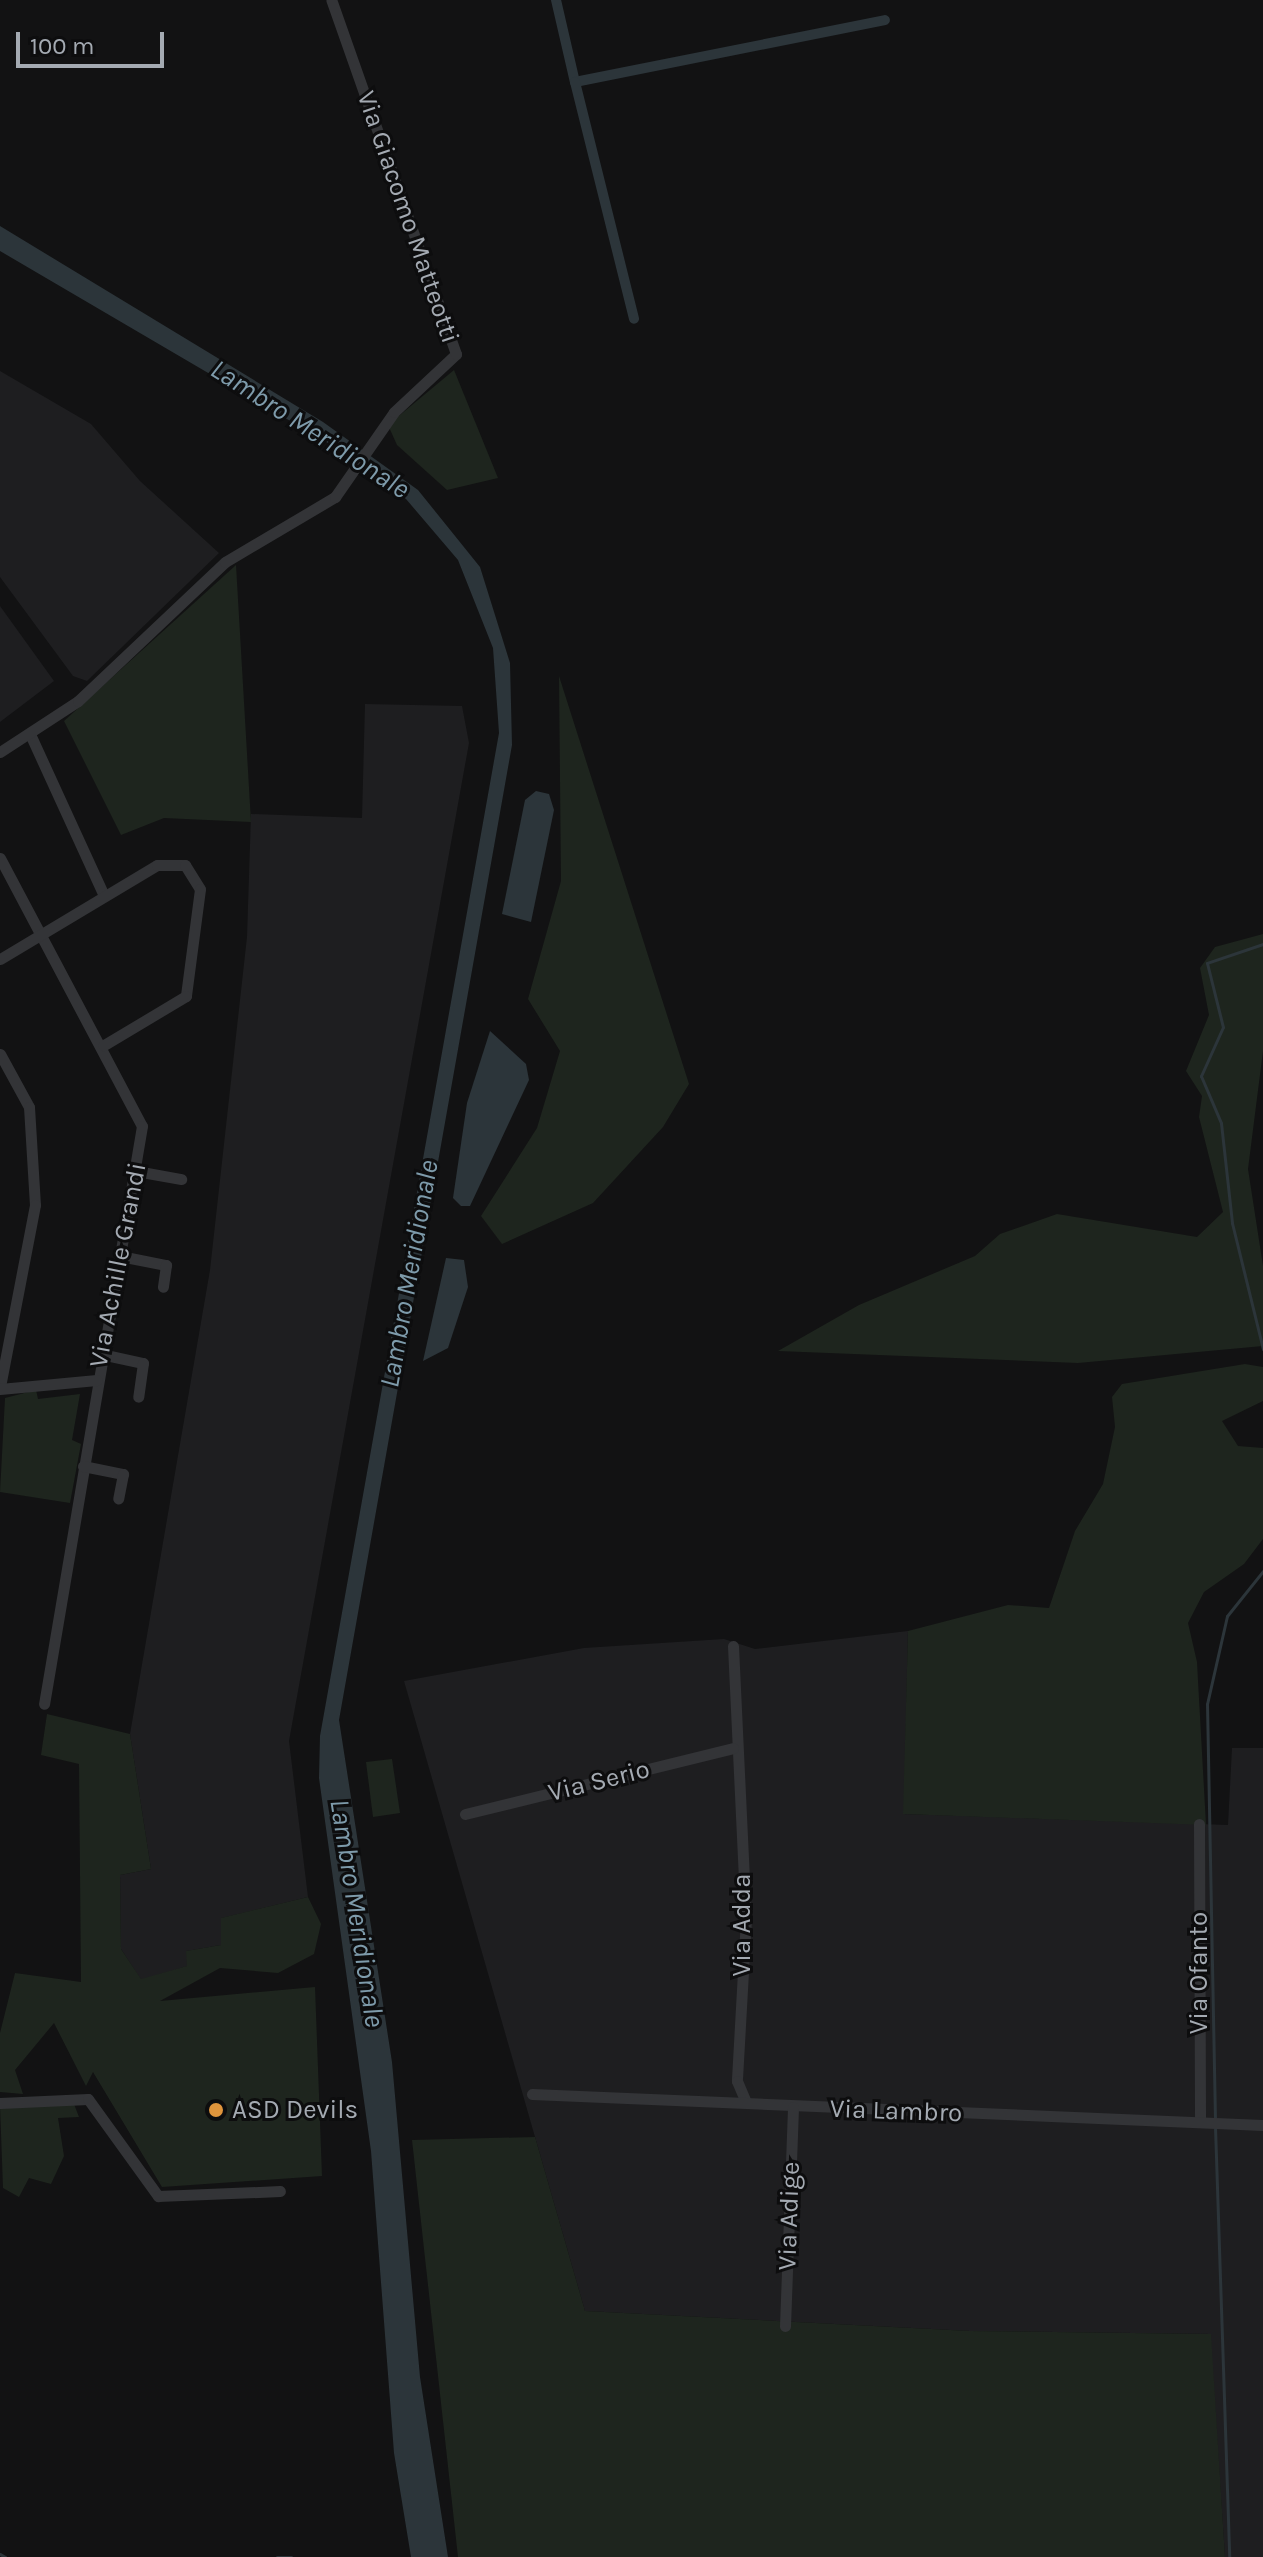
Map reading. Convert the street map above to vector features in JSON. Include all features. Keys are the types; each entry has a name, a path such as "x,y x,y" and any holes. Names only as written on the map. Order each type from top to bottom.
{"street":[{"name":"Via Giacomo Matteotti","path":"0,752 78,701 225,562 335,497 411,392 453,361 456,346 331,0"},
{"path":"30,734 104,896"},
{"name":"Via Achille Grandi","path":"0,858 141,1116 136,1171 101,1354 44,1704"},
{"path":"0,959 166,862 185,865 200,889 186,996 104,1045"},
{"path":"0,1054 29,1107 35,1205 0,1387 97,1380"},
{"path":"136,1171 181,1179"},
{"path":"120,1256 166,1265 163,1287"},
{"path":"101,1354 143,1363 138,1397"},
{"path":"83,1466 123,1474 118,1499"},
{"name":"Via Adda","path":"733,1646 733,1748 746,1918 737,2075 745,2100"},
{"name":"Via Serio","path":"465,1814 733,1748"},
{"name":"Via Ofanto","path":"1199,1824 1203,2122"},
{"name":"Via Lambro","path":"532,2094 745,2100 793,2107 1263,2125"},
{"path":"0,2103 88,2099 158,2196 280,2191"},
{"name":"Via Adige","path":"785,2326 793,2107"}],"shaded area":[{"path":"454,370 498,478 447,490 397,445 388,425"},
{"path":"0,371 91,424 140,481 219,553 87,681 73,676 0,577"},
{"path":"236,565 251,822 164,818 121,835 64,721"},
{"path":"0,606 54,681 0,722"},
{"path":"559,676 689,1084 663,1127 593,1203 502,1244 481,1216 537,1128 560,1051 528,999 561,881"},
{"path":"365,704 462,706 469,743 289,1741 308,1897 222,1918 221,1945 187,1951 188,1966 141,1980 121,1949 120,1875 151,1869 130,1734 210,1270 247,937 251,814 362,818"},
{"path":"1263,934 1263,1051 1248,1169 1263,1266 1263,1346 1078,1363 778,1351 859,1305 975,1256 1000,1234 1057,1214 1197,1237 1223,1212 1199,1117 1202,1096 1186,1071 1209,1015 1200,968 1215,947"},
{"path":"1245,1364 1263,1367 1263,1401 1222,1421 1238,1446 1263,1448 1263,1539 1244,1564 1204,1592 1188,1623 1197,1662 1206,1825 903,1814 908,1631 1008,1605 1049,1608 1075,1531 1103,1484 1115,1427 1112,1397 1122,1384"},
{"path":"36,1390 38,1399 80,1394 72,1440 81,1444 70,1503 0,1492 5,1398"},
{"path":"908,1631 904,1814 1228,1825 1232,1748 1263,1748 1263,2557 1225,2557 1210,2334 970,2331 585,2311 404,1681 584,1648 724,1639 755,1649"},
{"path":"47,1714 130,1734 151,1869 120,1875 121,1949 141,1979 187,1966 186,1951 221,1945 221,1918 308,1897 321,1924 314,1954 278,1973 220,1968 160,2001 315,1987 322,2176 162,2187 93,2072 86,2086 54,2023 15,2070 23,2094 0,2092 0,2033 15,1973 81,1982 79,1764 41,1755"},
{"path":"392,1759 400,1813 373,1817 366,1762"},
{"path":"74,2104 79,2117 58,2118 64,2156 51,2184 29,2178 19,2197 3,2188 0,2106"},
{"path":"535,2137 585,2311 970,2331 1211,2334 1225,2557 458,2557 412,2140"}],"water":[{"name":"Lambro Meridionale","path":"0,226 323,422 418,490 480,567 510,663 512,745 339,1720 392,2062 420,2377 448,2557 411,2557 394,2453 371,2151 319,1778 320,1736 499,733 493,648 458,560 406,499 345,453 0,251"},
{"path":"536,791 549,794 554,810 531,922 502,914 525,800"},
{"path":"490,1031 526,1064 529,1080 470,1206 461,1206 453,1198 467,1103"},
{"path":"446,1258 464,1260 468,1287 448,1348 423,1361"}],"waterway":[{"path":"556,0 575,82 885,20"},
{"path":"575,82 634,319"},
{"path":"1263,944 1207,963 1223,1027 1201,1076 1221,1123 1232,1223 1263,1349"},
{"path":"1215,2120 1207,1704 1227,1616 1263,1571"},
{"path":"1215,2127 1229,2557"},
{"path":"0,2554 5,2557"},
{"path":"277,2557 291,2557"}],"place":[{"name":"ASD Devils","path":"216,2110"}]}
